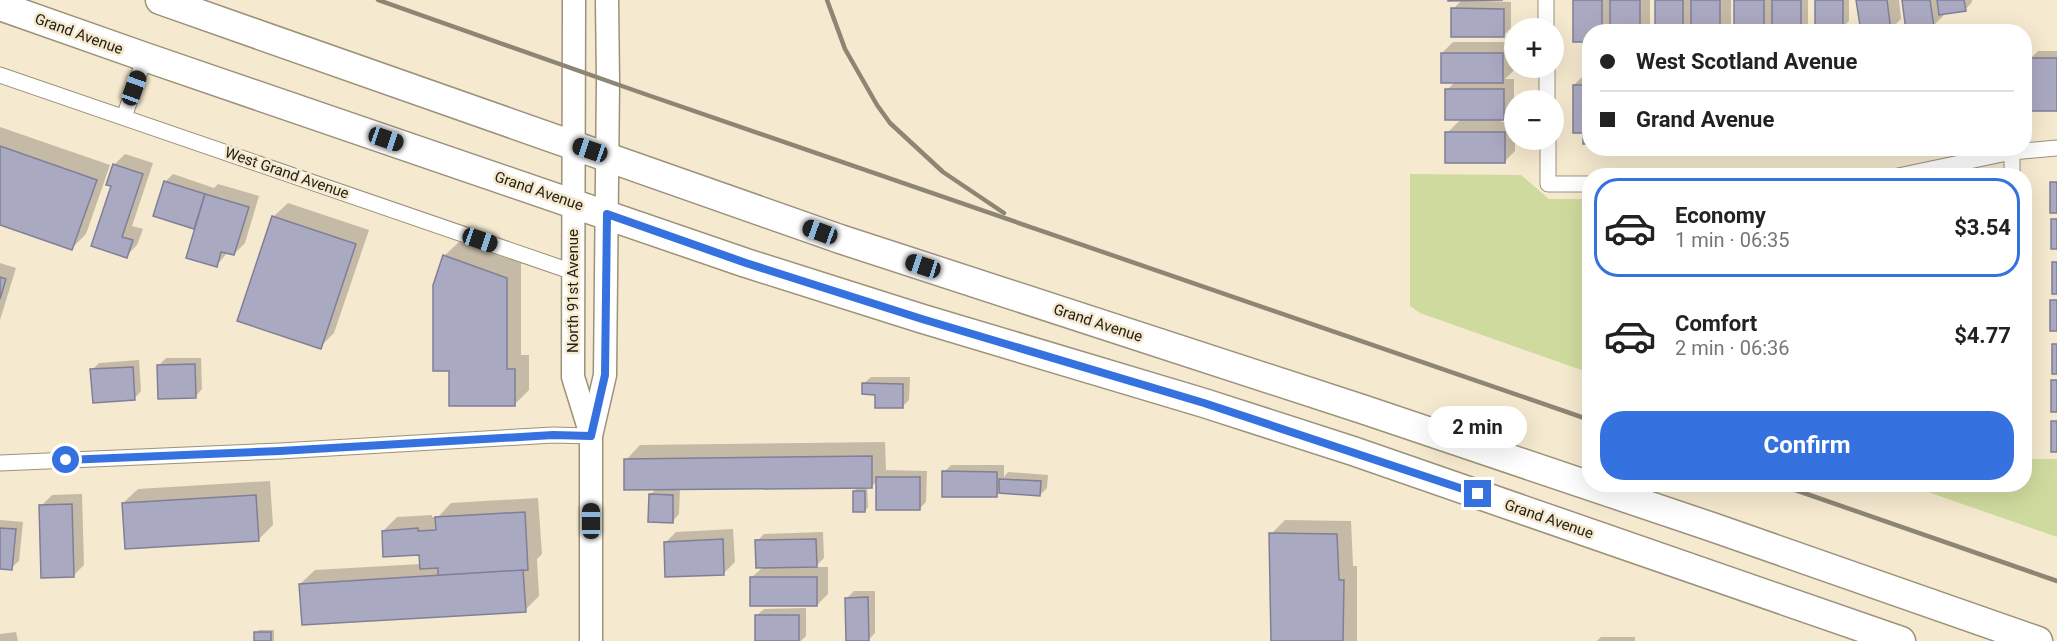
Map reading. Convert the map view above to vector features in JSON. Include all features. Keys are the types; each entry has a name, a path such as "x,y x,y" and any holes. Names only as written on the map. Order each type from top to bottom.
{"highway":[{"name":"Grand Avenue","path":"160,0 840,239 1582,483"},
{"name":"Grand Avenue","path":"0,6 779,273 1353,451 1901,641"},
{"path":"1353,451 1365,410"},
{"name":"Grand Avenue","path":"1608,492 2038,641"},
{"path":"1698,571 1712,527"}],"main road":[{"name":"North 91st Avenue","path":"573,0 573,377 591,436"},
{"name":"North 91st Avenue","path":"591,641 591,436 605,375 607,0"}],"street":[{"path":"1546,0 1546,18"},
{"path":"124,117 145,57"},
{"name":"West Grand Avenue","path":"0,75 573,272"},
{"path":"2032,150 2057,148"},
{"path":"1548,150 1548,184 1582,184"},
{"path":"1936,168 1993,156"},
{"path":"0,463 268,452 553,435 591,436"}],"green space":[{"path":"1410,174 1521,175 1549,199 1582,199 1582,370 1420,313 1410,306"},
{"path":"2032,459 2057,459 2057,537 1928,492 2032,492"}],"building":[{"path":"1448,0 1503,0 1448,1"},
{"path":"1573,0 1602,0 1602,24 1582,24 1582,42 1573,42"},
{"path":"1610,0 1640,0 1640,24 1610,24"},
{"path":"1655,0 1683,0 1683,24 1655,24"},
{"path":"1691,0 1720,0 1720,24 1691,24"},
{"path":"1734,0 1764,0 1764,24 1734,24"},
{"path":"1772,0 1801,0 1801,24 1772,24"},
{"path":"1815,0 1843,0 1843,24 1815,24"},
{"path":"1856,0 1887,0 1890,24 1860,24"},
{"path":"1902,0 1930,0 1934,24 1905,24"},
{"path":"1937,0 1964,0 1966,11 1939,15"},
{"path":"1451,8 1504,9 1504,37 1451,37"},
{"path":"1441,53 1503,53 1503,83 1441,83"},
{"path":"2032,58 2057,58 2057,111 2032,111"},
{"path":"1573,85 1582,85 1582,133 1573,133"},
{"path":"1445,89 1504,89 1504,120 1445,120"},
{"path":"1445,132 1504,132 1505,163 1445,163"},
{"path":"0,146 97,180 72,250 0,225"},
{"path":"113,164 143,174 122,237 133,240 127,258 91,246 111,186 106,185"},
{"path":"164,181 205,194 194,229 153,216"},
{"path":"2050,182 2057,182 2057,213 2050,213"},
{"path":"205,194 249,207 234,255 221,252 217,267 186,258"},
{"path":"272,216 356,244 321,349 237,321"},
{"path":"2051,219 2057,219 2057,249 2051,249"},
{"path":"443,255 507,278 507,369 515,369 515,406 449,406 449,371 433,371 433,285"},
{"path":"2052,262 2057,262 2057,294 2052,294"},
{"path":"0,277 6,279 0,299"},
{"path":"2050,300 2057,300 2057,331 2050,331"},
{"path":"2052,344 2057,344 2057,374 2052,374"},
{"path":"195,364 196,398 158,399 157,365"},
{"path":"133,367 135,400 93,403 90,369"},
{"path":"2051,380 2057,380 2057,412 2051,412"},
{"path":"862,383 903,384 903,408 875,408 875,395 862,394"},
{"path":"2051,421 2057,421 2057,452 2051,452"},
{"path":"872,456 872,488 624,490 624,459"},
{"path":"942,471 997,472 997,497 942,497"},
{"path":"876,477 920,477 920,510 876,510"},
{"path":"999,479 1041,481 1040,496 999,493"},
{"path":"853,491 865,491 865,512 853,512"},
{"path":"649,494 673,495 673,523 648,522"},
{"path":"256,495 259,541 125,549 122,503"},
{"path":"72,504 74,577 41,578 39,505"},
{"path":"525,512 528,570 438,576 438,568 420,569 419,555 383,557 382,531 418,528 418,531 436,530 435,517"},
{"path":"0,528 16,529 12,570 0,569"},
{"path":"1269,533 1337,534 1339,580 1344,580 1343,641 1271,641"},
{"path":"723,539 724,575 665,577 664,542"},
{"path":"816,539 817,567 756,568 755,540"},
{"path":"523,570 526,612 302,625 299,584"},
{"path":"750,577 817,577 817,606 750,606"},
{"path":"868,597 869,641 846,641 845,598"},
{"path":"755,615 799,615 799,641 755,641"},
{"path":"254,632 271,632 271,641 254,641"}],"railway":[{"path":"378,0 1582,417"},
{"path":"827,0 845,49 890,123 943,172 1004,213"},
{"path":"1801,492 2057,581"}],"route":[{"path":"66,460 280,451 553,435 591,436 605,375 607,214 746,263 922,319 1204,403 1478,494"}]}
